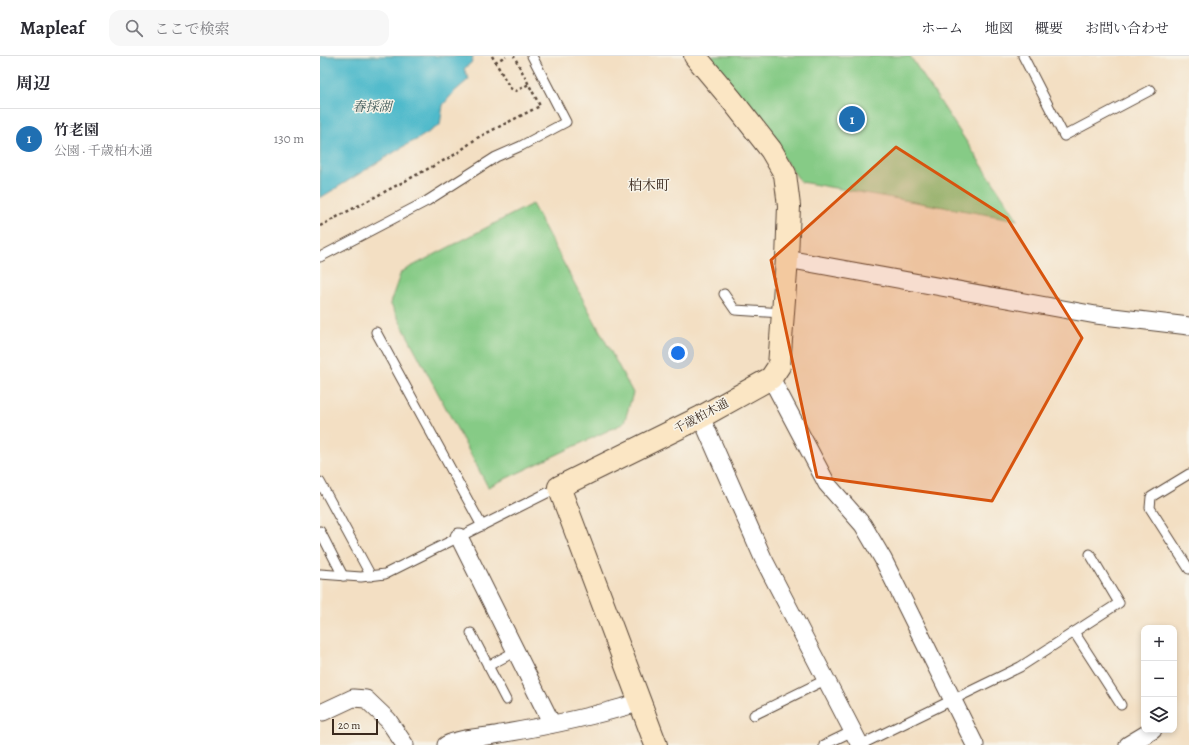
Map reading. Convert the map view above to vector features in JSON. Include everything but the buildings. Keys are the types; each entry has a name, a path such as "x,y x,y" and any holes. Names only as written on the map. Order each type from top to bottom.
{"street":[{"path":"695,56 771,150 785,174 789,206 787,259 779,366 771,378 827,484 863,525 883,559 975,745"},
{"path":"787,259 1096,315 1189,326"},
{"name":"千歳柏木通","path":"559,487 701,417 771,378"},
{"path":"701,417 763,558 827,679 857,740"},
{"path":"559,487 656,745"},
{"path":"459,537 552,724"},
{"path":"321,710 353,698 366,698 388,720 405,745"},
{"path":"452,744 602,714 641,702"},
{"path":"1128,745 1148,733"}],"lane":[{"path":"320,257 427,201 496,157 521,146 566,122 532,56"},
{"path":"1023,56 1064,136 1151,90"},
{"path":"724,294 735,310 783,313"},
{"path":"376,332 482,526"},
{"path":"1189,474 1151,497 1150,508 1189,569"},
{"path":"320,482 371,576"},
{"path":"320,574 371,576 386,574 559,487"},
{"path":"320,531 344,576"},
{"path":"824,745 857,740 952,700 1020,667 1119,603 1090,554"},
{"path":"1074,632 1121,705"},
{"path":"471,633 506,700"},
{"path":"488,666 516,651"},
{"path":"754,715 827,679"}],"path":[{"path":"492,56 510,88 516,91 529,84"},
{"path":"495,62 506,56"},
{"path":"320,226 456,154 477,138 540,106 514,56"}],"highlighted area":[{"path":"896,147 1007,218 1082,338 992,501 817,477 771,260"}],"green space":[{"path":"707,56 910,56 1018,220 801,182"},
{"path":"532,204 633,393 624,423 488,487 390,303 401,272"}],"water":[{"name":"春採湖","path":"320,56 473,56 472,62 464,69 469,79 454,92 443,105 440,125 320,198"}],"place":[{"name":"竹老園","path":"852,119"}],"district":[{"name":"柏木町","path":"649,185"}]}
